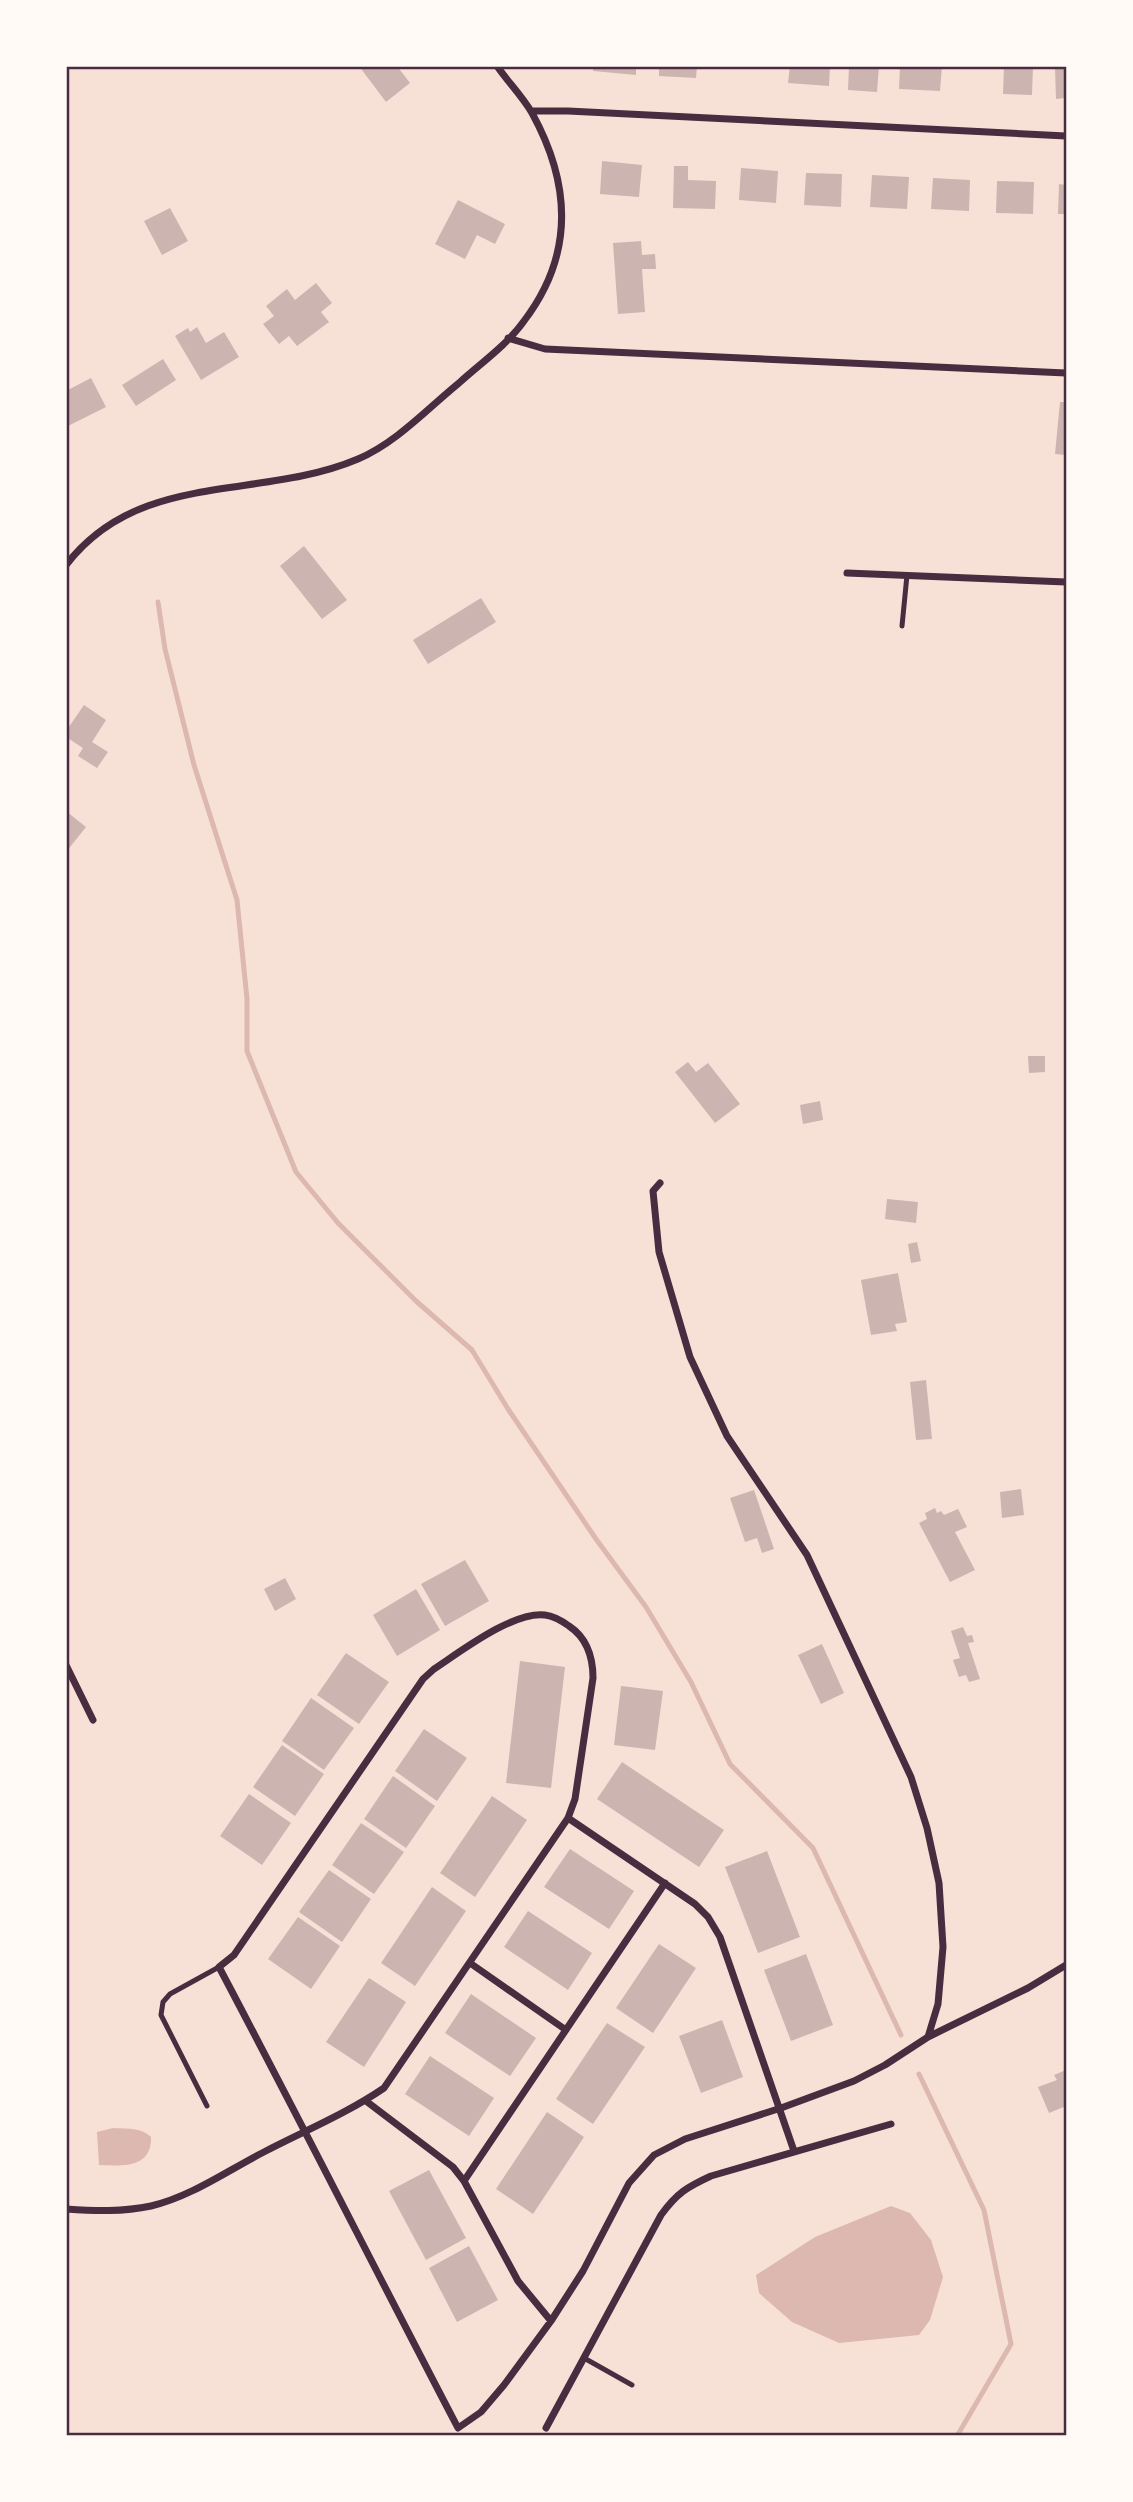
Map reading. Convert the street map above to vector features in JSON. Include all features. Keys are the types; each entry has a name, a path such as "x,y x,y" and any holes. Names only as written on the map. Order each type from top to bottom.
{"street":[{"path":"66,565 86,542 104,527 132,510 162,500 201,492 315,473 359,458 402,431 524,323 541,295 558,251 561,233 561,189 556,166 531,111 497,66"},
{"path":"531,111 1066,136"},
{"path":"508,338 545,349 1066,373"},
{"path":"847,573 1066,582"},
{"path":"660,1183 653,1191 659,1252 690,1357 727,1436 807,1555 911,1777 927,1828 939,1883 943,1947 939,2004 928,2038"},
{"path":"66,2209 106,2211 155,2205 180,2196 304,2131 366,2101 384,2088 568,1818 575,1799 593,1664 586,1643 576,1630 560,1620 544,1615 530,1615 511,1622 434,1669 423,1679 234,1955 219,1967 304,2131 458,2428 481,2412 551,2321 583,2271 629,2183 654,2155 685,2139 854,2081 885,2066 928,2038 1028,1988 1066,1965"},
{"path":"66,1665 93,1720"},
{"path":"568,1818 695,1904 708,1917 720,1937 794,2151"},
{"path":"464,2181 665,1883"},
{"path":"470,1964 566,2030"},
{"path":"366,2101 453,2167 464,2181 518,2281 551,2321"},
{"path":"546,2428 661,2215 675,2196 687,2186 711,2176 891,2124"}],"lane":[{"path":"902,626 907,575"},
{"path":"207,2106 161,2015 163,2002 170,1994 219,1967"},
{"path":"584,2358 632,2385"}],"shaded area":[{"path":"113,2128 133,2129 151,2137 146,2155 141,2160 125,2165 99,2165 97,2132"},
{"path":"891,2206 910,2213 931,2240 943,2277 930,2320 919,2335 839,2343 792,2322 759,2293 756,2275 815,2237"}],"building":[{"path":"359,66 397,66 410,83 386,102"},
{"path":"594,66 636,66 636,75 593,71"},
{"path":"659,66 697,66 696,78 659,76"},
{"path":"790,66 830,66 829,86 788,83"},
{"path":"849,66 879,66 877,92 848,90"},
{"path":"900,66 942,66 940,91 899,89"},
{"path":"1004,66 1033,66 1032,95 1003,94"},
{"path":"1066,67 1066,98 1056,99 1055,68"},
{"path":"602,161 642,165 639,197 600,194"},
{"path":"674,166 688,166 688,180 716,181 715,209 673,208"},
{"path":"741,168 778,171 776,203 739,200"},
{"path":"806,173 842,174 841,207 804,205"},
{"path":"872,175 909,177 907,209 870,207"},
{"path":"933,178 970,180 969,211 931,209"},
{"path":"997,181 1034,182 1033,214 996,213"},
{"path":"1059,184 1066,185 1066,214 1058,214"},
{"path":"458,200 505,224 495,244 477,235 465,259 435,244"},
{"path":"170,208 188,241 162,255 144,221"},
{"path":"641,241 642,255 655,254 656,269 642,269 645,312 618,314 613,243"},
{"path":"316,283 332,303 321,312 329,322 297,346 289,336 279,344 263,324 274,316 266,306 287,289 295,300"},
{"path":"197,327 206,343 224,332 239,357 201,380 175,336 188,328 190,332"},
{"path":"163,359 176,380 136,406 122,385"},
{"path":"91,378 106,407 66,427 66,391"},
{"path":"1060,402 1066,402 1066,455 1055,454"},
{"path":"304,546 347,600 322,619 280,566"},
{"path":"481,598 496,622 428,664 413,640"},
{"path":"84,705 106,720 92,742 108,752 97,768 78,756 83,748 66,737 66,731"},
{"path":"66,811 86,827 66,852"},
{"path":"1028,1056 1045,1056 1045,1072 1029,1073"},
{"path":"688,1062 696,1072 708,1063 740,1104 715,1123 675,1072"},
{"path":"820,1101 823,1120 803,1124 800,1105"},
{"path":"887,1199 918,1202 916,1223 885,1219"},
{"path":"917,1242 921,1261 911,1263 908,1244"},
{"path":"898,1273 907,1322 895,1324 897,1331 871,1335 861,1280"},
{"path":"926,1380 932,1439 916,1440 910,1382"},
{"path":"1021,1489 1024,1515 1002,1518 1000,1492"},
{"path":"754,1490 774,1549 762,1553 757,1538 745,1542 730,1498"},
{"path":"935,1508 937,1513 941,1511 944,1515 958,1509 967,1527 955,1532 975,1570 950,1582 919,1523 927,1519 925,1513"},
{"path":"465,1560 489,1601 445,1626 421,1584"},
{"path":"285,1578 296,1599 275,1611 264,1589"},
{"path":"416,1589 440,1630 397,1656 373,1615"},
{"path":"963,1627 967,1636 972,1635 974,1642 968,1643 980,1679 969,1682 966,1675 959,1677 953,1660 960,1658 951,1631"},
{"path":"822,1644 844,1693 821,1704 798,1655"},
{"path":"346,1653 389,1682 359,1724 317,1695"},
{"path":"520,1661 565,1667 551,1788 506,1783"},
{"path":"621,1686 663,1691 655,1750 614,1745"},
{"path":"311,1698 354,1728 324,1770 282,1741"},
{"path":"424,1729 467,1758 437,1801 395,1771"},
{"path":"282,1745 324,1774 295,1816 253,1787"},
{"path":"622,1762 724,1830 699,1867 597,1799"},
{"path":"393,1776 435,1806 406,1848 364,1819"},
{"path":"249,1794 291,1823 262,1865 220,1836"},
{"path":"492,1796 527,1820 475,1897 440,1873"},
{"path":"361,1823 404,1852 374,1894 332,1865"},
{"path":"570,1849 634,1891 609,1929 544,1887"},
{"path":"767,1851 800,1937 758,1953 725,1867"},
{"path":"329,1870 371,1899 342,1942 299,1912"},
{"path":"432,1887 466,1911 415,1986 381,1963"},
{"path":"528,1911 592,1953 568,1990 504,1947"},
{"path":"298,1917 340,1946 311,1989 268,1959"},
{"path":"659,1944 696,1968 653,2033 616,2008"},
{"path":"806,1954 833,2025 791,2041 764,1970"},
{"path":"369,1978 406,2002 364,2067 326,2042"},
{"path":"471,1994 536,2038 510,2076 445,2033"},
{"path":"722,2020 743,2077 701,2093 679,2036"},
{"path":"607,2023 645,2047 593,2124 556,2099"},
{"path":"430,2056 494,2098 469,2136 405,2094"},
{"path":"1066,2070 1066,2106 1049,2113 1038,2087 1057,2080 1054,2075"},
{"path":"547,2112 584,2137 533,2214 496,2189"},
{"path":"429,2170 466,2238 426,2260 389,2191"},
{"path":"469,2246 498,2300 457,2322 429,2268"}],"waterway":[{"path":"158,602 165,649 194,765 237,900 247,999 247,1051 296,1172 338,1223 416,1301 472,1350 508,1409 596,1539 646,1607 691,1682 730,1764 813,1848 901,2035"},
{"path":"919,2074 984,2210 1011,2344 957,2436"}]}
